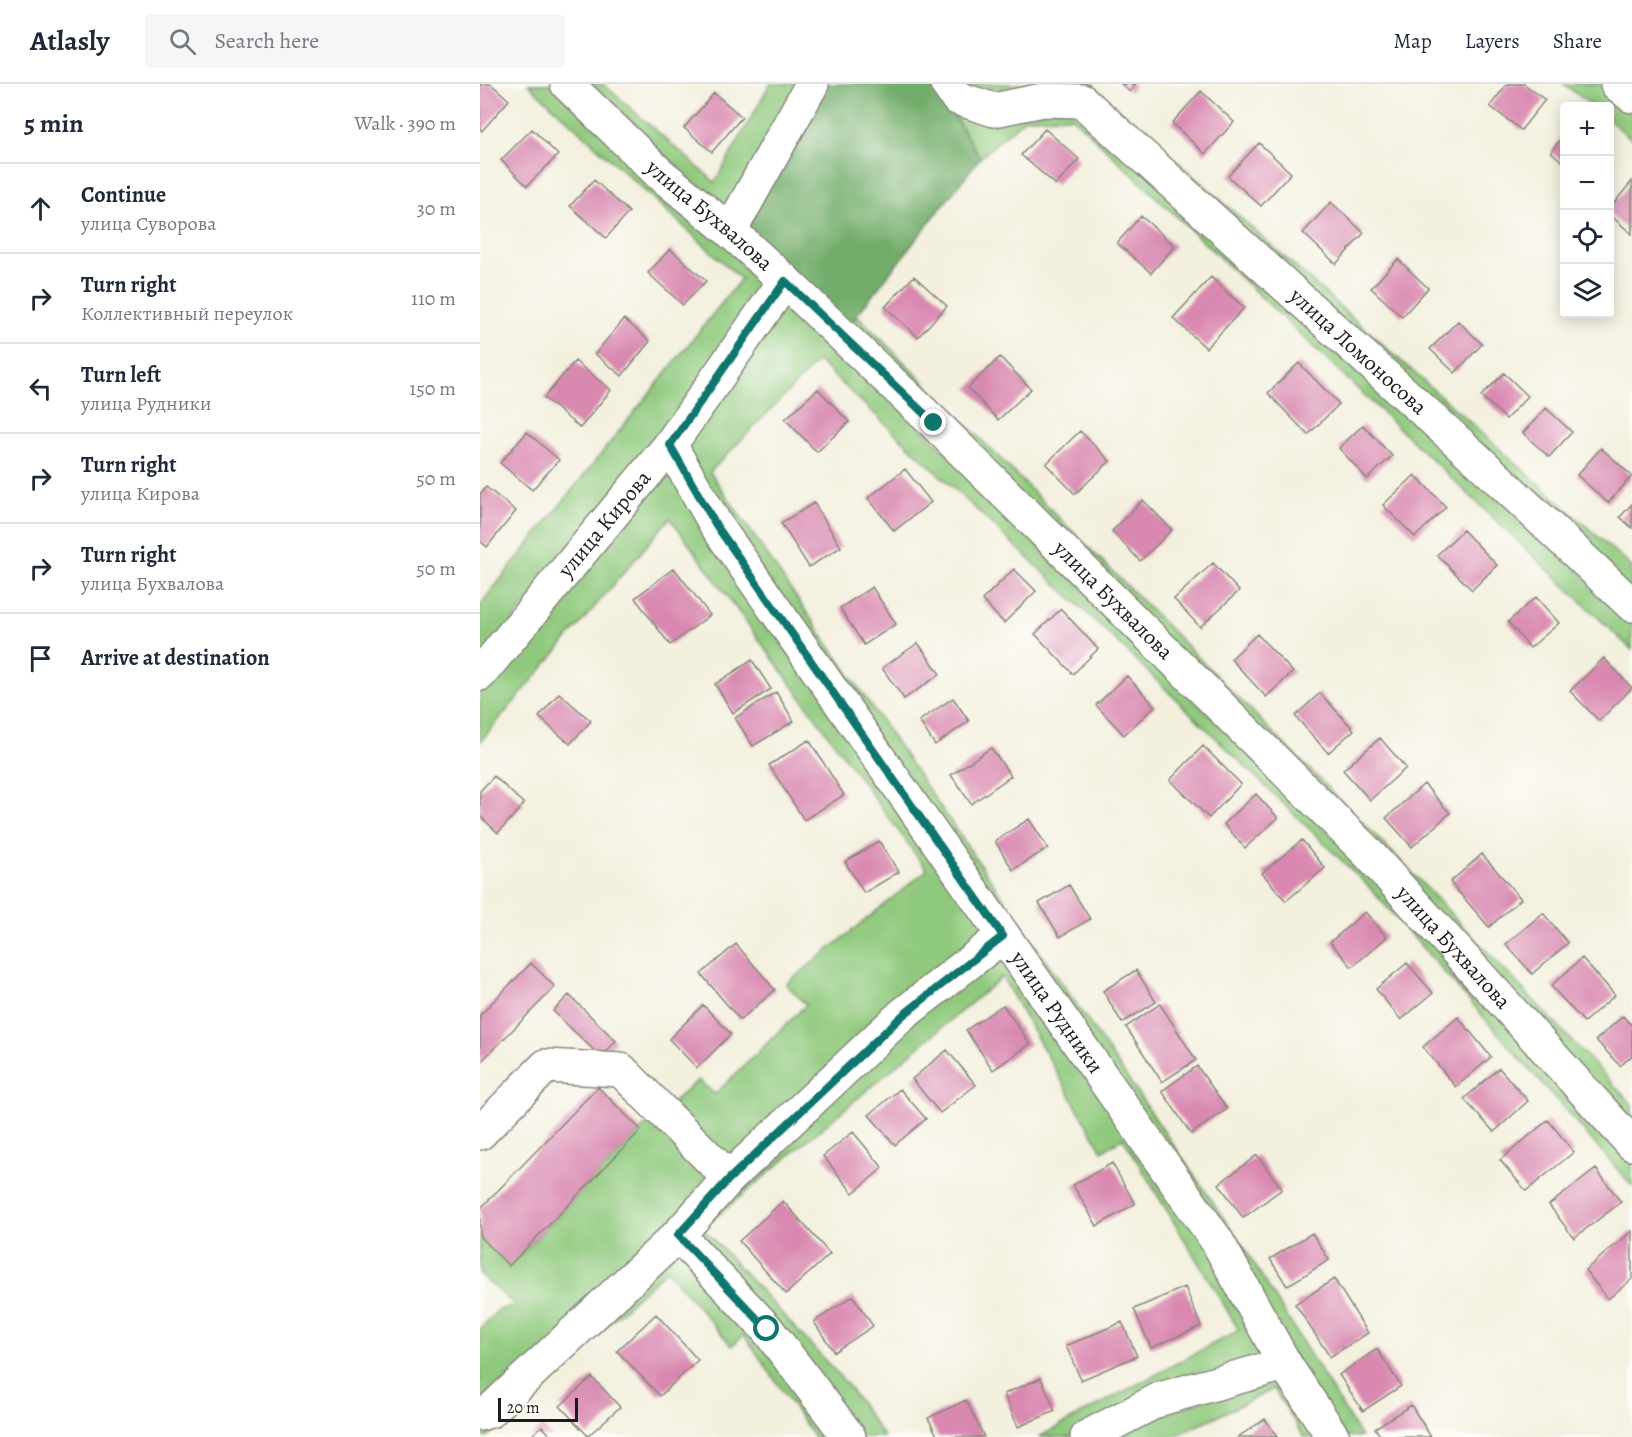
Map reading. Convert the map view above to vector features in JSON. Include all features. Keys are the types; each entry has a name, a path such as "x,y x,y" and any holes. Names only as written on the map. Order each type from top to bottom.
{"street":[{"name":"улица Бухвалова","path":"567,84 659,173 730,231 785,281 951,440 1367,852 1632,1144"},
{"path":"730,231 812,84"},
{"name":"улица Ломоносова","path":"947,84 957,98 994,110 1043,100 1082,101 1480,462 1632,605"},
{"path":"1617,84 1632,96"},
{"name":"улица Кирова","path":"480,674 670,445 785,281"},
{"name":"улица Рудники","path":"670,445 716,525 1217,1241 1285,1364 1333,1437"},
{"path":"480,1414 490,1411 678,1235 729,1179 902,1016 1003,936"},
{"path":"480,1133 546,1066 621,1070 729,1179"},
{"path":"678,1235 767,1329 849,1437"},
{"path":"1087,1437 1160,1399 1285,1364"}],"green space":[{"path":"528,84 551,84 654,181 776,283 480,663 480,605 741,279"},
{"path":"579,84 603,84 715,182 770,84 801,84 730,215"},
{"path":"821,84 934,84 980,158 850,324 743,225"},
{"path":"954,84 1094,84 1094,87 1632,567 1632,597 1089,97 994,103"},
{"path":"1564,84 1606,84 1632,105 1632,139 1614,124 1614,102 1587,102"},
{"path":"1082,107 1632,615 1632,650 1072,117 1025,118 980,158 951,110"},
{"path":"785,292 1380,884 1632,1158 1632,1186 1370,888 1108,633 818,361 710,472 1245,1249 1361,1437 1341,1437 679,447"},
{"path":"857,315 1400,860 1632,1104 1632,1130 850,324"},
{"path":"670,459 990,933 729,1163 672,1103 698,1080 715,1094 806,1005 786,984 927,870 670,518 480,742 480,686"},
{"path":"995,957 1009,961 1212,1246 1270,1356 1159,1389 1069,1437 1039,1437 1239,1330 1123,1138 1102,1151 1002,977 703,1228 846,1383 884,1437 859,1437 690,1236 908,1021"},
{"path":"656,1117 714,1180 681,1250 840,1437 814,1437 744,1335 732,1346 666,1270 487,1437 480,1437 480,1329 498,1310 516,1306 480,1275 480,1237 510,1265"},
{"path":"1274,1374 1323,1437 1304,1437 1274,1389 1173,1437 1103,1437"}],"building":[{"path":"480,84 491,84 509,100 482,131 480,129"},
{"path":"1121,84 1136,84 1130,92"},
{"path":"1507,84 1524,84 1545,100 1521,130 1490,106"},
{"path":"1201,91 1234,122 1205,154 1172,123"},
{"path":"714,93 742,117 712,152 684,128"},
{"path":"532,129 558,155 527,186 501,160"},
{"path":"1045,129 1079,159 1056,185 1021,155"},
{"path":"1560,140 1560,160 1551,152"},
{"path":"1259,143 1291,173 1261,206 1228,176"},
{"path":"594,180 629,212 606,238 570,206"},
{"path":"1632,181 1632,234 1614,218 1614,203"},
{"path":"1331,202 1364,233 1336,264 1303,233"},
{"path":"1141,216 1175,246 1151,273 1117,243"},
{"path":"670,249 706,281 683,305 648,273"},
{"path":"1398,259 1428,288 1402,317 1371,288"},
{"path":"914,276 947,306 918,337 885,307"},
{"path":"1211,277 1244,308 1206,348 1173,318"},
{"path":"624,319 650,341 622,376 595,354"},
{"path":"1458,321 1482,344 1455,373 1430,349"},
{"path":"1000,357 1031,389 998,420 968,388"},
{"path":"575,361 611,390 580,428 544,398"},
{"path":"1299,363 1339,404 1308,435 1268,393"},
{"path":"1504,373 1528,396 1506,419 1481,396"},
{"path":"818,389 849,422 817,452 785,419"},
{"path":"1546,408 1572,432 1549,457 1523,433"},
{"path":"1363,425 1392,456 1367,479 1339,448"},
{"path":"1080,431 1110,461 1075,494 1046,464"},
{"path":"527,432 559,460 532,490 500,463"},
{"path":"1601,448 1632,476 1608,503 1577,475"},
{"path":"905,469 931,502 894,531 868,498"},
{"path":"1415,475 1446,507 1415,537 1383,505"},
{"path":"486,487 516,511 487,547 480,541 480,494"},
{"path":"1143,500 1172,530 1140,561 1112,531"},
{"path":"814,503 841,547 809,567 781,523"},
{"path":"1632,504 1632,528 1620,517"},
{"path":"1463,530 1497,565 1472,590 1437,555"},
{"path":"1213,563 1239,591 1200,627 1174,599"},
{"path":"674,568 710,615 670,645 635,598"},
{"path":"1014,569 1036,591 1004,623 982,600"},
{"path":"872,587 896,624 864,645 840,608"},
{"path":"1536,597 1559,623 1530,648 1508,622"},
{"path":"1061,609 1098,649 1073,674 1035,634"},
{"path":"1257,634 1293,672 1266,697 1231,659"},
{"path":"918,643 940,674 904,699 882,668"},
{"path":"1604,658 1632,688 1599,721 1570,691"},
{"path":"752,660 771,689 733,713 715,684"},
{"path":"1127,676 1155,706 1124,735 1096,705"},
{"path":"776,692 794,721 753,746 735,718"},
{"path":"559,693 591,721 570,744 539,717"},
{"path":"1320,693 1354,730 1328,753 1295,716"},
{"path":"953,698 969,721 935,745 919,721"},
{"path":"1380,738 1406,768 1370,800 1343,770"},
{"path":"809,740 844,795 804,820 769,765"},
{"path":"1203,746 1241,784 1209,818 1170,780"},
{"path":"991,748 1011,776 971,804 951,775"},
{"path":"494,776 524,804 498,833 480,816 480,791"},
{"path":"1424,784 1450,813 1412,847 1386,818"},
{"path":"1256,794 1278,818 1245,848 1224,824"},
{"path":"1029,819 1048,848 1013,870 995,841"},
{"path":"1302,840 1325,868 1286,901 1262,873"},
{"path":"879,841 899,872 864,893 845,862"},
{"path":"1482,854 1521,899 1489,927 1450,882"},
{"path":"1069,885 1090,919 1060,937 1039,903"},
{"path":"1365,912 1387,937 1352,967 1330,942"},
{"path":"1543,913 1568,943 1532,974 1506,944"},
{"path":"736,944 775,990 740,1020 701,974"},
{"path":"1582,958 1615,995 1584,1022 1551,986"},
{"path":"531,963 555,987 480,1063 480,1015"},
{"path":"1407,963 1433,993 1401,1020 1376,989"},
{"path":"1136,970 1156,1002 1122,1023 1103,991"},
{"path":"569,995 616,1041 601,1057 553,1011"},
{"path":"1160,1004 1196,1060 1162,1082 1126,1027"},
{"path":"703,1005 731,1034 697,1068 669,1039"},
{"path":"1003,1005 1030,1044 993,1070 966,1030"},
{"path":"1623,1016 1632,1026 1632,1056 1620,1066 1596,1040"},
{"path":"1458,1017 1491,1057 1456,1087 1423,1047"},
{"path":"947,1050 976,1085 940,1113 912,1079"},
{"path":"1197,1066 1227,1109 1191,1134 1162,1091"},
{"path":"1499,1068 1528,1101 1494,1132 1464,1099"},
{"path":"598,1087 641,1130 509,1266 480,1237 480,1209"},
{"path":"900,1089 926,1119 895,1145 869,1115"},
{"path":"1548,1120 1574,1152 1526,1191 1500,1160"},
{"path":"853,1132 883,1168 853,1193 823,1156"},
{"path":"1257,1155 1282,1189 1243,1218 1219,1184"},
{"path":"1112,1163 1135,1204 1097,1226 1073,1185"},
{"path":"1596,1169 1621,1202 1574,1238 1549,1205"},
{"path":"783,1201 830,1254 786,1294 739,1241"},
{"path":"1632,1231 1632,1279 1608,1299 1585,1270"},
{"path":"1312,1233 1329,1260 1287,1286 1270,1259"},
{"path":"1334,1279 1368,1333 1330,1357 1295,1304"},
{"path":"1185,1287 1201,1326 1151,1348 1134,1309"},
{"path":"853,1296 873,1326 834,1352 814,1322"},
{"path":"656,1314 698,1360 660,1396 617,1351"},
{"path":"1122,1322 1137,1356 1081,1380 1066,1346"},
{"path":"1377,1349 1401,1386 1363,1411 1339,1375"},
{"path":"592,1377 620,1407 588,1436 560,1406"},
{"path":"1041,1378 1055,1411 1018,1427 1004,1394"},
{"path":"966,1400 984,1437 938,1437 928,1418"},
{"path":"1411,1405 1431,1437 1381,1437 1375,1428"},
{"path":"1265,1419 1277,1437 1238,1437"},
{"path":"542,1426 552,1437 530,1437"}],"route":[{"path":"767,1329 678,1235 729,1179 902,1016 1003,936 716,525 670,445 785,281 934,423"}]}
